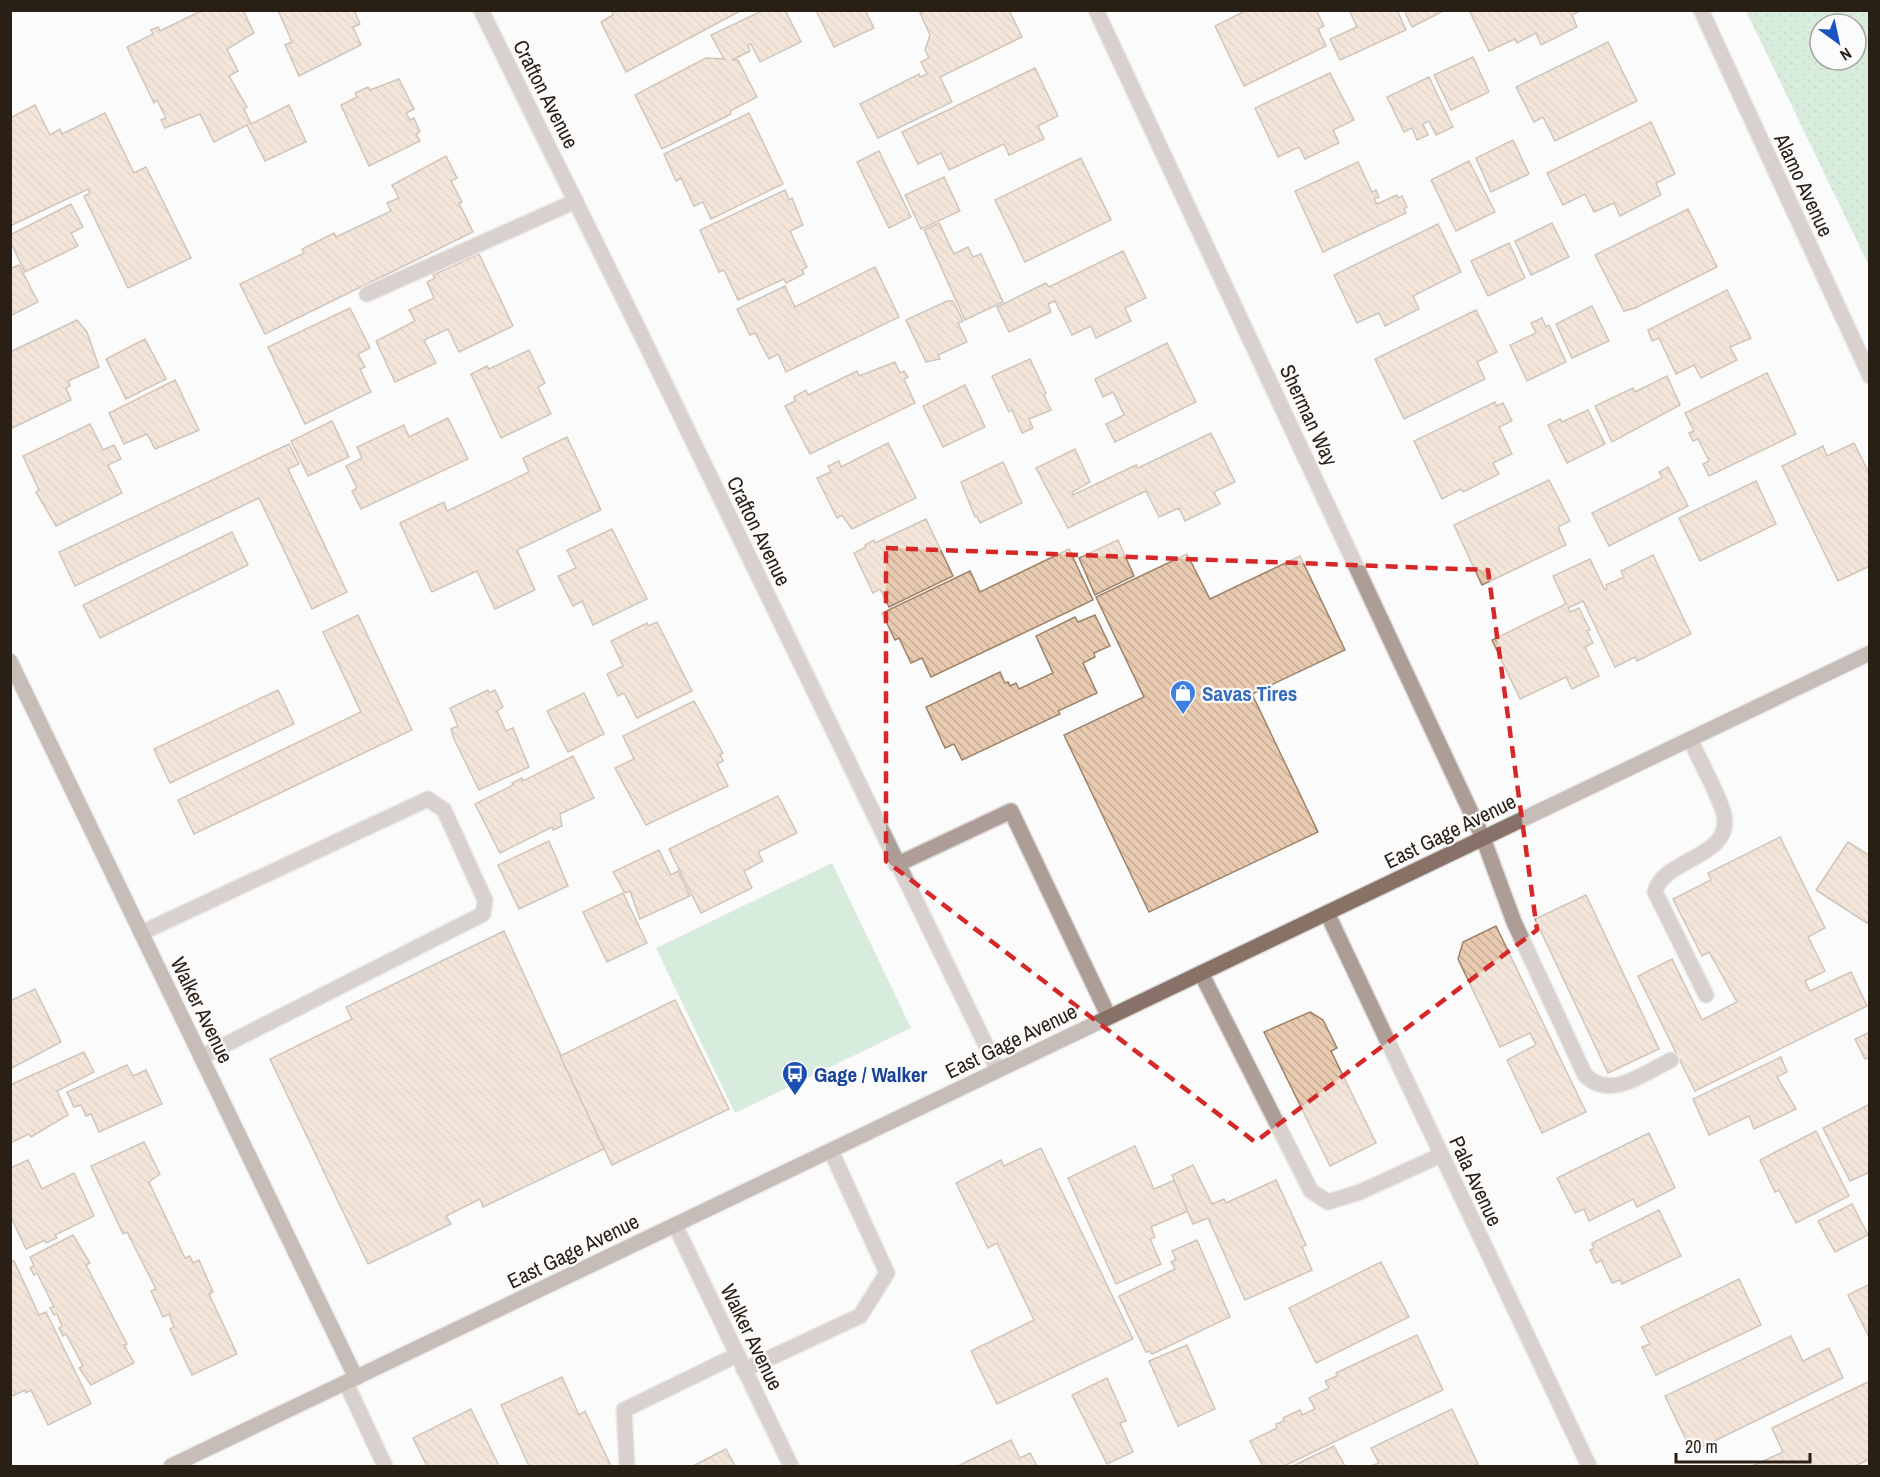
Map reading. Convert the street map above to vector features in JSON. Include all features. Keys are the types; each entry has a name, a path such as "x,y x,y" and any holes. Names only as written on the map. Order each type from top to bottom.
{"main road":[{"name":"East Gage Avenue","path":"171,1467 1869,653"},
{"name":"Walker Avenue","path":"10,661 201,1057 351,1381"}],"street":[{"name":"Crafton Avenue","path":"481,10 576,201 896,865 998,1070"},
{"name":"Sherman Way","path":"1096,10 1483,838 1514,922 1585,1075 1594,1084 1609,1088 1621,1085 1671,1060"},
{"name":"Alamo Avenue","path":"1701,10 1869,376"},
{"path":"367,294 576,201"},
{"path":"1690,739 1725,816 1722,835 1703,854 1669,871 1658,881 1655,892 1706,995"},
{"path":"141,933 428,799 444,810 485,900 483,914 201,1057"},
{"path":"896,865 1011,811 1109,1017"},
{"name":"Pala Avenue","path":"1327,913 1589,1467"},
{"path":"1201,973 1311,1191 1328,1202 1360,1192 1441,1155"},
{"path":"744,1370 860,1316 887,1273 831,1151"},
{"name":"Walker Avenue","path":"675,1226 791,1467"},
{"path":"627,1467 624,1410 737,1354"},
{"path":"351,1381 385,1467"}],"highlighted area":[{"path":"886,548 1488,570 1537,930 1255,1142 886,861"}],"green space":[{"path":"1746,11 1869,11 1869,266"},
{"path":"832,863 911,1028 735,1113 656,948"}],"building":[{"path":"203,10 243,10 254,33 227,49 238,71 229,76 247,107 244,109 251,124 289,105 306,142 265,161 247,125 214,142 200,114 165,128 161,120 166,118 157,100 154,103 127,47 153,34 151,30 158,27 160,31"},
{"path":"278,10 354,10 360,24 353,27 361,45 299,76 285,45 292,42"},
{"path":"612,10 742,10 626,72 601,22 613,15"},
{"path":"764,10 785,10 801,42 760,62 751,44 748,45 750,51 732,60 738,60 757,97 730,111 731,114 662,149 635,95 706,58 724,59 711,35"},
{"path":"816,10 865,10 874,28 834,47"},
{"path":"925,10 1009,10 1022,37 940,77 952,102 878,138 860,104 919,74 920,77 927,74 921,62 929,58 925,50 930,35 920,13"},
{"path":"1247,10 1316,10 1324,26 1318,29 1326,46 1244,86 1215,26"},
{"path":"1354,10 1397,10 1406,30 1340,60 1330,39 1357,27 1350,12"},
{"path":"1404,10 1445,10 1412,27"},
{"path":"1469,10 1581,10 1572,15 1577,27 1541,45 1536,33 1517,43 1515,39 1489,51"},
{"path":"1608,42 1637,101 1555,141 1543,117 1534,122 1516,87"},
{"path":"1473,57 1489,92 1451,110 1434,75"},
{"path":"1035,68 1058,116 1038,126 1044,139 1009,155 1004,144 949,170 941,153 918,164 902,132"},
{"path":"1330,73 1354,120 1333,130 1339,143 1305,159 1299,147 1278,157 1255,108"},
{"path":"1429,77 1453,127 1436,135 1429,121 1423,124 1428,135 1417,140 1412,128 1404,132 1387,97"},
{"path":"399,79 414,109 406,113 410,120 414,118 420,132 416,134 420,141 369,166 341,105 357,97 355,93 368,87 370,90"},
{"path":"35,105 50,135 60,129 62,134 105,113 134,173 146,167 191,258 128,288 84,196 90,193 88,189 10,226 10,118"},
{"path":"749,113 783,184 711,219 703,202 694,206 681,178 676,181 664,154"},
{"path":"1651,122 1675,174 1656,183 1661,195 1620,216 1614,203 1594,212 1585,194 1563,205 1547,173"},
{"path":"1513,140 1529,174 1491,192 1476,158"},
{"path":"879,151 911,217 889,228 857,162"},
{"path":"446,156 457,178 451,181 473,232 265,334 240,284 304,253 302,249 334,233 336,237 391,211 387,203 399,198 392,185"},
{"path":"1081,158 1111,220 1025,262 995,200"},
{"path":"1469,161 1495,212 1456,231 1431,180"},
{"path":"1358,162 1372,192 1376,190 1379,197 1374,199 1377,204 1397,195 1398,198 1402,196 1407,207 1404,209 1406,213 1323,252 1295,191"},
{"path":"944,177 960,211 921,229 905,195"},
{"path":"785,190 789,200 792,198 803,225 790,231 807,267 802,270 804,274 786,283 784,279 738,300 724,270 719,272 700,230"},
{"path":"71,204 83,227 71,233 78,246 25,272 10,241 10,235"},
{"path":"1688,209 1717,267 1635,308 1624,311 1595,255"},
{"path":"939,223 954,254 968,247 973,257 981,254 1003,302 965,320 924,230"},
{"path":"1552,223 1569,257 1531,275 1515,241"},
{"path":"1438,224 1461,272 1413,296 1419,309 1385,326 1379,313 1357,323 1334,275"},
{"path":"1509,243 1525,278 1488,296 1471,261"},
{"path":"1123,251 1146,298 1125,308 1131,321 1096,338 1091,326 1072,335 1055,301 1048,304 1051,312 1009,332 997,307 1046,283 1049,287"},
{"path":"479,254 513,326 459,352 448,329 424,340 436,363 395,382 376,341 415,321 409,310 434,298 427,282 435,278 433,275"},
{"path":"10,265 12,268 19,265 38,302 10,316"},
{"path":"875,267 899,317 786,372 778,354 769,359 755,333 750,335 737,309 785,286 795,307"},
{"path":"1727,290 1751,338 1730,347 1737,360 1701,378 1694,365 1676,374 1659,338 1652,341 1648,330"},
{"path":"947,301 953,301 963,321 958,323 967,342 938,355 940,359 926,362 906,320"},
{"path":"1592,306 1609,341 1572,358 1556,324"},
{"path":"350,308 370,348 358,354 365,367 360,369 371,392 305,424 268,347"},
{"path":"1476,310 1497,352 1477,362 1485,379 1404,419 1375,359"},
{"path":"1542,318 1546,327 1549,325 1566,362 1527,381 1510,345 1536,333 1531,323"},
{"path":"77,320 87,332 99,367 68,381 70,386 66,388 71,400 10,429 10,352"},
{"path":"145,339 166,379 126,399 106,359"},
{"path":"1167,343 1196,402 1115,442 1106,424 1124,415 1113,392 1103,397 1095,379"},
{"path":"529,350 545,383 538,387 551,414 501,438 471,374 487,366 489,369"},
{"path":"1030,359 1046,393 1044,395 1051,410 1029,419 1033,428 1022,433 1012,410 1009,412 992,376"},
{"path":"895,362 900,373 904,371 908,377 904,379 915,403 810,454 785,406 795,401 794,397 806,390 808,395 857,371 859,376"},
{"path":"1767,373 1796,434 1709,476 1703,464 1709,461 1698,439 1693,441 1689,433 1694,431 1685,413"},
{"path":"1667,376 1680,405 1612,442 1595,406 1633,388 1635,392"},
{"path":"175,380 199,430 155,449 147,434 124,444 109,413"},
{"path":"965,385 985,427 943,447 923,406"},
{"path":"1495,402 1497,406 1503,403 1512,421 1499,427 1512,454 1493,463 1499,474 1463,492 1461,489 1442,499 1414,441"},
{"path":"1588,410 1605,444 1567,463 1548,425 1560,419 1562,422"},
{"path":"448,418 468,459 361,509 352,491 357,488 346,466 362,458 357,447 404,425 409,437"},
{"path":"332,421 349,457 308,476 291,441"},
{"path":"90,424 103,450 114,445 121,459 108,465 122,493 56,526 36,492 39,490 23,456"},
{"path":"1211,433 1235,482 1214,492 1220,504 1185,521 1179,508 1159,517 1146,491 1068,528 1036,468 1075,449 1090,482 1072,492 1073,495 1136,465 1138,468"},
{"path":"567,437 601,510 517,550 535,590 495,609 477,571 432,592 400,523 444,502 447,511 529,472 523,458"},
{"path":"888,443 916,498 852,529 842,515 837,518 817,478 831,472 828,466 839,461 841,467"},
{"path":"1854,443 1870,475 1870,566 1838,581 1782,466 1823,446 1827,456"},
{"path":"289,444 299,464 288,469 347,592 312,609 259,498 75,586 59,552"},
{"path":"1003,462 1022,503 980,523 977,516 975,517 961,482"},
{"path":"1668,467 1688,506 1609,546 1592,513 1662,478 1659,472"},
{"path":"1549,480 1570,521 1558,527 1566,545 1482,585 1454,525"},
{"path":"1756,481 1776,524 1700,561 1679,518"},
{"path":"926,519 953,576 889,607 880,589 873,593 854,553 874,540 875,543"},
{"path":"612,529 647,599 593,625 582,601 573,606 558,576 576,568 567,550"},
{"path":"232,532 248,565 100,638 83,605"},
{"path":"1118,540 1134,576 1095,595 1079,558"},
{"path":"1069,549 1093,600 931,677 922,658 911,663 899,638 895,640 882,613 970,571 980,592"},
{"name":"Savas Tires","path":"1187,554 1210,599 1300,556 1345,650 1252,694 1318,832 1149,912 1064,735 1144,697 1096,597"},
{"path":"1653,555 1691,634 1637,661 1635,657 1615,667 1583,601 1568,608 1570,612 1579,608 1590,630 1587,631 1593,643 1585,647 1599,676 1572,689 1566,677 1520,699 1492,640 1566,604 1553,576 1590,559 1605,590 1606,585 1624,577 1621,571"},
{"path":"358,615 412,730 194,834 178,800 361,712 323,632"},
{"path":"1095,615 1110,646 1094,653 1095,657 1083,663 1097,693 1058,711 1060,714 962,760 954,744 945,748 926,707 1000,672 1005,683 1008,682 1010,686 1016,683 1019,689 1053,673 1036,636 1075,617 1078,622"},
{"path":"657,622 692,691 637,718 624,693 618,696 607,674 623,666 611,641 647,623 648,626"},
{"path":"278,690 294,724 170,783 154,749"},
{"path":"488,690 489,693 495,690 503,707 497,711 506,731 513,728 529,767 479,790 454,739 451,729 458,726 450,708"},
{"path":"584,693 604,734 568,752 547,711"},
{"path":"694,701 723,753 720,754 723,761 717,764 728,786 646,825 615,768 634,759 623,736"},
{"path":"573,756 594,798 560,814 562,826 553,830 552,827 500,853 475,804 522,778 523,781"},
{"path":"778,796 797,833 758,852 763,861 744,871 752,888 701,913 669,849"},
{"path":"1780,837 1825,928 1808,937 1825,971 1805,981 1810,991 1851,972 1867,1006 1695,1091 1638,976 1672,959 1702,1020 1737,1002 1709,952 1702,956 1673,899 1711,880 1708,873"},
{"path":"549,841 568,886 519,909 498,865"},
{"path":"1848,842 1870,856 1870,925 1816,890"},
{"path":"659,850 671,875 678,871 690,896 640,919 630,891 625,893 613,872"},
{"path":"623,893 647,943 607,962 583,912"},
{"path":"1586,895 1659,1049 1608,1073 1535,919"},
{"path":"1496,926 1586,1112 1542,1133 1507,1060 1536,1045 1530,1033 1500,1047 1458,959 1463,942"},
{"path":"504,931 604,1149 483,1207 480,1199 446,1216 451,1224 368,1264 270,1059 352,1019 346,1007"},
{"path":"35,989 61,1042 10,1069 10,1001"},
{"path":"675,1000 729,1109 612,1165 560,1056"},
{"path":"1310,1012 1323,1020 1337,1048 1331,1051 1376,1143 1330,1166 1264,1032"},
{"path":"1870,1032 1870,1057 1865,1059 1855,1039"},
{"path":"84,1052 94,1072 57,1091 68,1115 31,1137 29,1134 10,1143 10,1085"},
{"path":"1781,1057 1787,1072 1777,1077 1796,1109 1754,1129 1749,1116 1709,1135 1693,1099"},
{"path":"127,1065 133,1076 146,1070 162,1104 99,1132 91,1114 86,1116 81,1105 74,1107 67,1092"},
{"path":"1870,1104 1870,1172 1850,1181 1823,1128"},
{"path":"1816,1131 1849,1196 1796,1223 1779,1190 1775,1192 1760,1160"},
{"path":"1649,1133 1675,1188 1637,1207 1633,1199 1589,1221 1584,1209 1575,1213 1557,1178"},
{"path":"144,1142 160,1174 149,1182 185,1258 190,1256 193,1263 199,1260 213,1292 209,1294 237,1354 192,1375 170,1329 174,1327 169,1314 163,1317 151,1291 156,1289 127,1232 123,1234 91,1166"},
{"path":"1135,1146 1154,1189 1175,1180 1188,1211 1151,1227 1155,1237 1150,1239 1161,1264 1116,1284 1068,1178"},
{"path":"1041,1148 1133,1339 997,1404 971,1351 1034,1320 997,1243 988,1248 956,1183 1001,1160 1004,1166"},
{"path":"28,1160 42,1189 74,1173 94,1216 55,1235 57,1238 46,1243 45,1240 26,1249 10,1215 10,1168"},
{"path":"1193,1165 1212,1204 1224,1199 1226,1203 1276,1180 1306,1245 1302,1247 1312,1270 1245,1300 1208,1218 1193,1224 1172,1175"},
{"path":"1852,1204 1868,1235 1835,1252 1818,1221"},
{"path":"1659,1210 1681,1256 1622,1284 1620,1280 1612,1283 1601,1260 1596,1263 1590,1250 1594,1248 1592,1243"},
{"path":"73,1235 90,1263 86,1265 127,1344 124,1345 134,1363 91,1385 79,1368 83,1366 66,1334 63,1336 59,1328 62,1326 57,1314 54,1315 50,1308 54,1307 37,1273 34,1275 30,1268 34,1266 30,1257"},
{"path":"1197,1240 1230,1317 1152,1354 1149,1351 1146,1352 1119,1296 1175,1269 1171,1262 1176,1260 1172,1251"},
{"path":"14,1261 39,1315 46,1312 91,1404 48,1425 31,1390 26,1393 25,1390 10,1397 10,1262"},
{"path":"1381,1262 1409,1317 1316,1363 1289,1308"},
{"path":"1739,1279 1761,1325 1656,1375 1642,1347 1650,1344 1641,1327"},
{"path":"1870,1284 1870,1339 1848,1295"},
{"path":"1417,1335 1443,1390 1284,1466 1263,1466 1250,1441 1277,1428 1276,1424 1284,1421 1283,1418 1300,1410 1302,1415 1315,1409 1309,1398 1329,1388 1325,1381 1337,1376 1336,1373"},
{"path":"1791,1336 1803,1361 1829,1348 1843,1378 1692,1452 1665,1396"},
{"path":"1187,1345 1215,1409 1178,1426 1149,1361"},
{"path":"562,1377 579,1415 585,1411 611,1466 529,1466 501,1405"},
{"path":"1107,1378 1126,1421 1120,1423 1133,1452 1107,1464 1072,1395"},
{"path":"1870,1381 1870,1459 1855,1466 1752,1466 1783,1452 1772,1428"},
{"path":"471,1409 499,1466 427,1466 413,1438"},
{"path":"1452,1409 1478,1464 1473,1466 1371,1466 1379,1463 1371,1448"},
{"path":"1011,1440 1020,1458 1030,1453 1037,1466 958,1466"},
{"path":"1334,1446 1345,1466 1293,1466"},
{"path":"726,1449 735,1466 693,1466"}],"place":[{"name":"Savas Tires","path":"1183,716"},
{"name":"Gage / Walker","path":"795,1097"}]}
